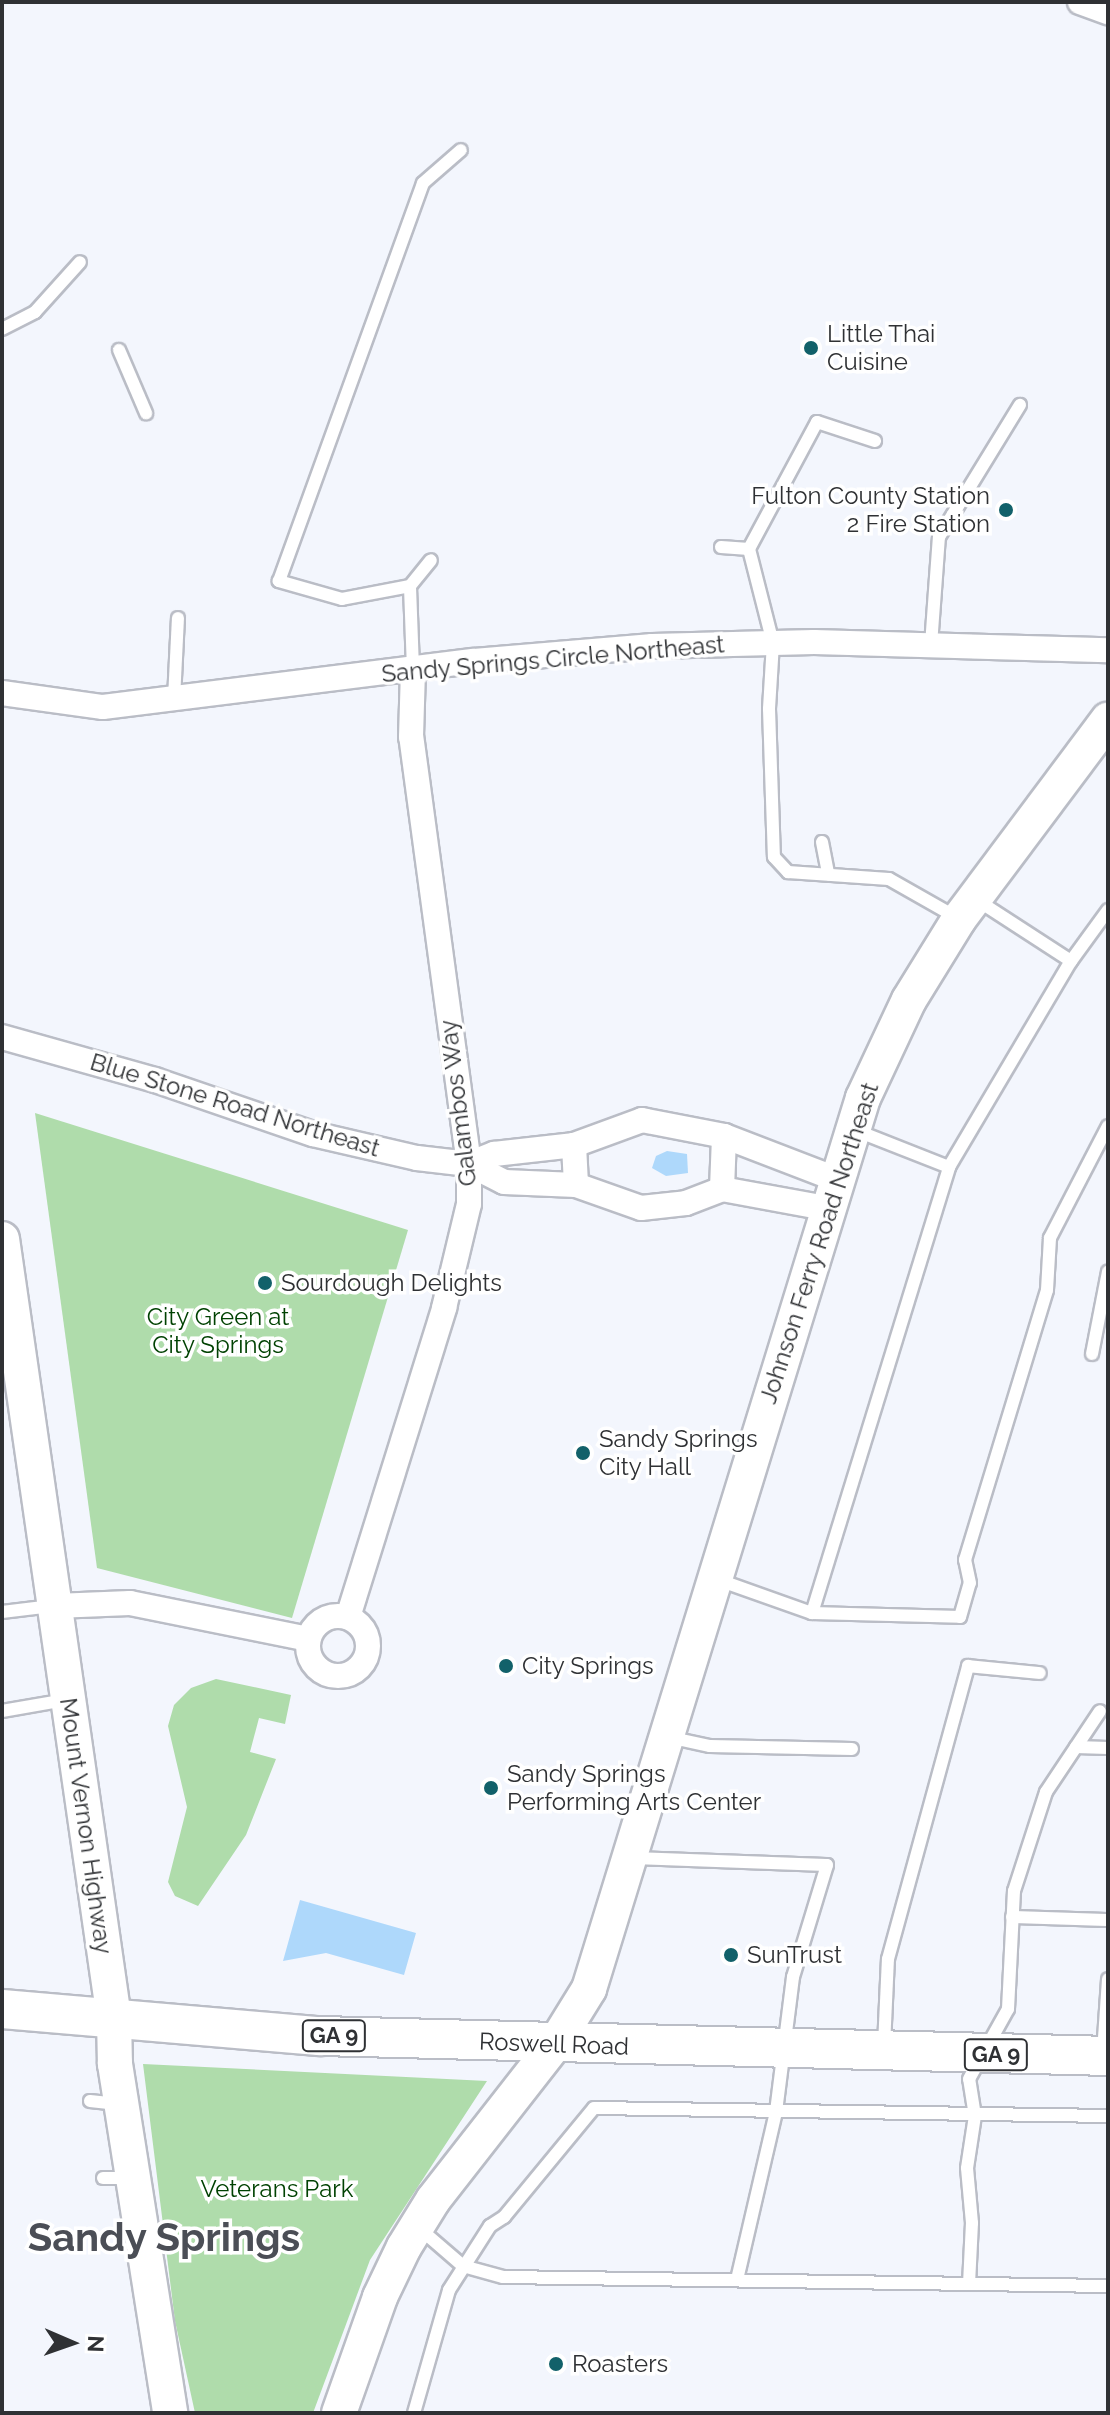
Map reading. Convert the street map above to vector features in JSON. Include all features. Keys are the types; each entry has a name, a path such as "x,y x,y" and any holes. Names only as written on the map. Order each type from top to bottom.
{"main road":[{"name":"Roswell Road","path":"2,2009 320,2036 784,2051 1105,2056"}],"street":[{"path":"1080,2 1108,12"},
{"name":"Sandy Springs Circle Northeast","path":"2,693 103,707 413,669 652,646 773,643 1108,650"},
{"name":"Galambos Way","path":"348,1617 444,1308 469,1204 469,1164 411,737 413,669"},
{"name":"Johnson Ferry Road Northeast","path":"339,2413 380,2297 417,2226 555,2044 589,1989 852,1128 909,1000 1009,845 1108,720"},
{"name":"Blue Stone Road Northeast","path":"2,1037 155,1080 313,1134 417,1158 469,1164 504,1182 576,1185 641,1208 686,1203 722,1189"},
{"name":"Blue Stone Road Northeast","path":"469,1164 494,1154 574,1145 642,1120 724,1136 831,1193"},
{"path":"724,1136 722,1189 831,1193"},
{"path":"574,1145 576,1185"},
{"name":"Mount Vernon Highway","path":"2,1239 114,2018 106,2103 118,2178 170,2413"},
{"path":"55,1606 130,1603 308,1639"},
{"path":"348,1617 363,1630 368,1649 352,1672 324,1673 310,1659 308,1639 319,1622 348,1617"}],"lane":[{"path":"431,560 410,586 342,599 279,581 423,183 461,150"},
{"path":"2,329 35,312 80,262"},
{"path":"119,350 146,413"},
{"path":"931,645 939,537 1020,405"},
{"path":"875,441 817,422 749,549 773,643 769,709 774,857 788,872 889,879 968,910 1071,961"},
{"path":"721,547 749,549"},
{"path":"410,586 413,669"},
{"path":"174,699 178,618"},
{"path":"822,842 828,874"},
{"path":"812,1613 949,1167 1071,961 1108,910"},
{"path":"713,1578 812,1613 960,1617 970,1583 965,1560 1047,1290 1050,1238 1108,1126"},
{"path":"852,1128 949,1167"},
{"path":"1092,1354 1108,1272"},
{"path":"2,1612 55,1606"},
{"path":"884,2053 888,1959 968,1666 1040,1673"},
{"path":"2,1711 68,1699"},
{"path":"969,2284 972,2223 967,2168 975,2116 969,2079 1008,2009 1014,1891 1046,1792 1100,1711"},
{"path":"665,1736 710,1746 852,1749"},
{"path":"1076,1747 1108,1748"},
{"path":"629,1858 827,1865 793,1977 776,2112 737,2280"},
{"path":"1012,1917 1108,1920"},
{"path":"1105,2056 1108,1979"},
{"path":"414,2413 449,2290 463,2266 549,2158 594,2108 1108,2116"},
{"path":"417,2226 463,2266 503,2277 1108,2286"}],"green space":[{"name":"City Green at City Springs","path":"35,1113 408,1230 292,1618 97,1568"},
{"path":"216,1679 291,1695 285,1724 259,1718 250,1752 276,1759 246,1835 198,1906 175,1896 168,1882 187,1807 168,1726 174,1705 191,1688"},
{"name":"Veterans Park","path":"143,2064 487,2081 370,2260 313,2413 195,2413 175,2321"}],"water":[{"path":"667,1151 687,1154 688,1173 666,1176 652,1168 656,1156"},
{"path":"300,1900 416,1933 404,1975 326,1953 283,1961"}],"place":[{"name":"Little Thai Cuisine","path":"811,348"},
{"name":"Fulton County Station 2 Fire Station","path":"1006,510"},
{"name":"Sourdough Delights","path":"265,1283"},
{"name":"Sandy Springs City Hall","path":"583,1453"},
{"name":"City Springs","path":"506,1666"},
{"name":"Sandy Springs Performing Arts Center","path":"491,1788"},
{"name":"SunTrust","path":"731,1955"},
{"name":"Roasters","path":"556,2364"}],"district":[{"name":"Sandy Springs","path":"164,2237"}]}
